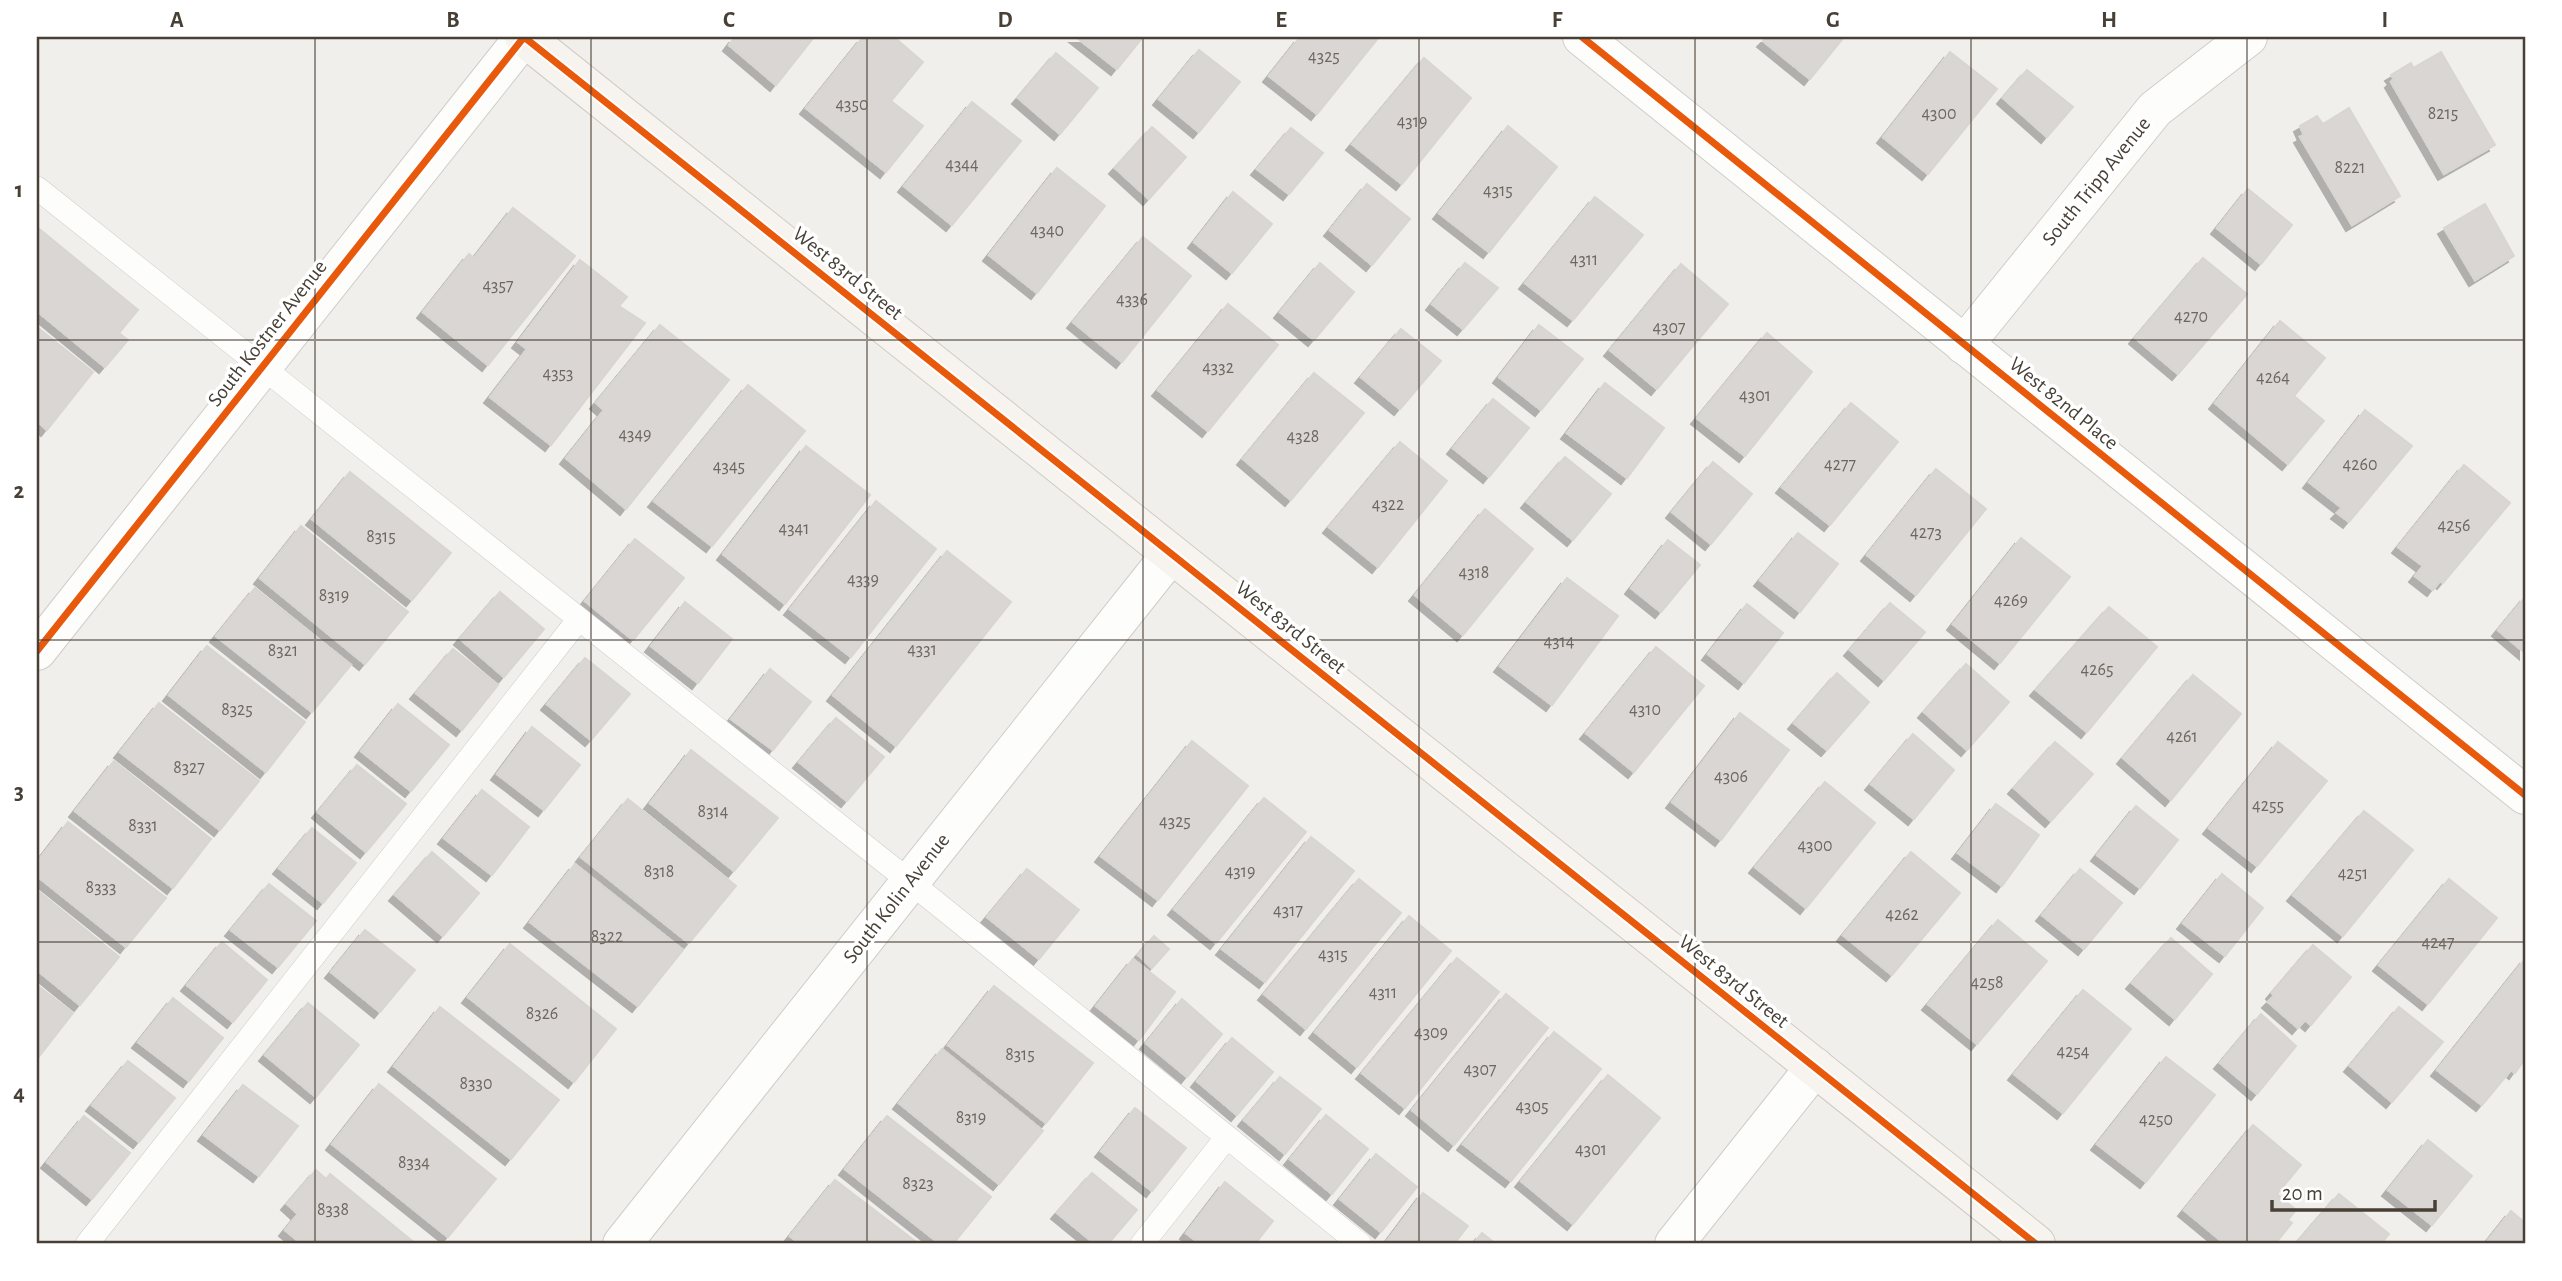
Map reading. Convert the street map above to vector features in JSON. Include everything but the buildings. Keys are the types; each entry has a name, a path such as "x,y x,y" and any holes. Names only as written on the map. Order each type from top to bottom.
{"street":[{"name":"South Kostner Avenue","path":"37,651 524,37"},
{"name":"West 83rd Street","path":"524,37 2036,1244"},
{"name":"West 82nd Place","path":"1582,37 2525,795"},
{"name":"South Tripp Avenue","path":"1964,345 2155,109 2248,37"},
{"name":"South Kolin Avenue","path":"622,1244 1171,554"},
{"path":"1674,1244 1815,1068"}],"lane":[{"path":"37,188 909,881 1360,1244"},
{"path":"87,1244 579,619"},
{"path":"1142,1244 1227,1137"}],"cycle path":[{"path":"37,651 524,37 2036,1244"},
{"path":"1582,37 2525,795"}]}
